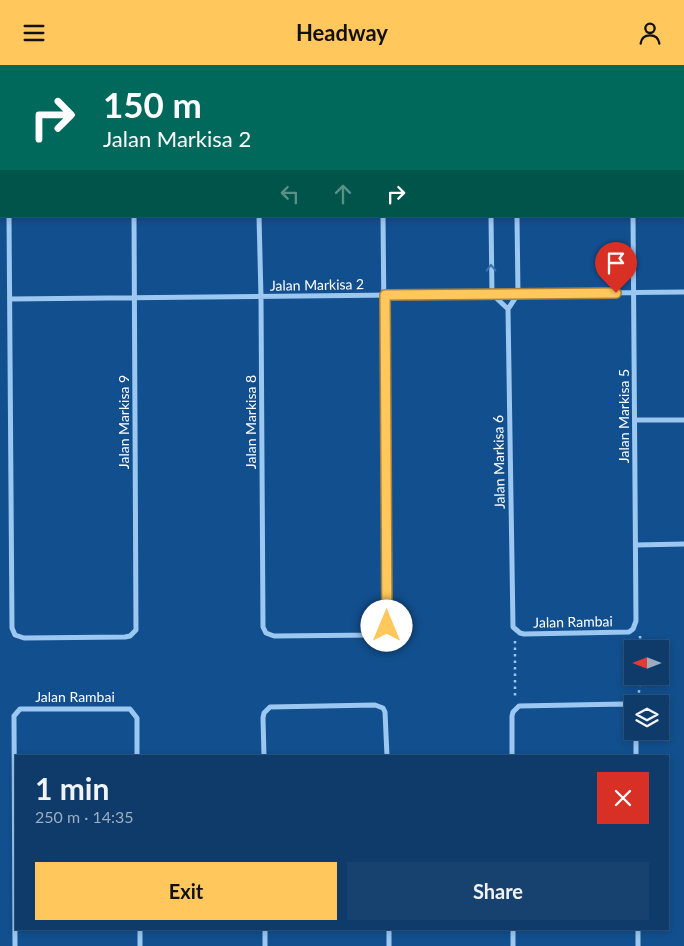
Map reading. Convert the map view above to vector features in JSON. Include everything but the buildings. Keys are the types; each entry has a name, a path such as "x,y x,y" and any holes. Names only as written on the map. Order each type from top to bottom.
{"street":[{"path":"9,217 10,299"},
{"name":"Jalan Markisa 9","path":"10,299 12,628 19,637 125,637 133,634 136,627 134,217"},
{"name":"Jalan Markisa 8","path":"259,217 263,627 266,633 274,636 376,635 384,631 387,626 385,295"},
{"path":"383,217 385,295"},
{"path":"491,217 492,294 508,309 518,294 517,217"},
{"name":"Jalan Markisa 5","path":"634,217 636,615"},
{"name":"Jalan Markisa 2","path":"10,299 684,292"},
{"name":"Jalan Markisa 6","path":"508,309 513,614"},
{"path":"635,419 684,419"},
{"path":"636,545 684,544"},
{"name":"Jalan Rambai","path":"513,614 513,627 524,634 625,633 635,626 636,615"},
{"path":"512,755 512,719 515,708 523,705 624,704"},
{"path":"264,755 263,720 267,709 275,706 357,705 379,706 386,712 387,755"},
{"name":"Jalan Rambai","path":"15,946 13,719 16,712 24,709 126,708 134,712 137,718 137,755"},
{"path":"636,740 636,755"},
{"path":"140,930 140,946"},
{"path":"265,930 265,946"},
{"path":"388,930 389,946"},
{"path":"513,930 513,946"},
{"path":"638,930 638,946"}],"path":[{"path":"515,641 515,688"}],"route":[{"path":"387,626 385,295 616,293"}]}
